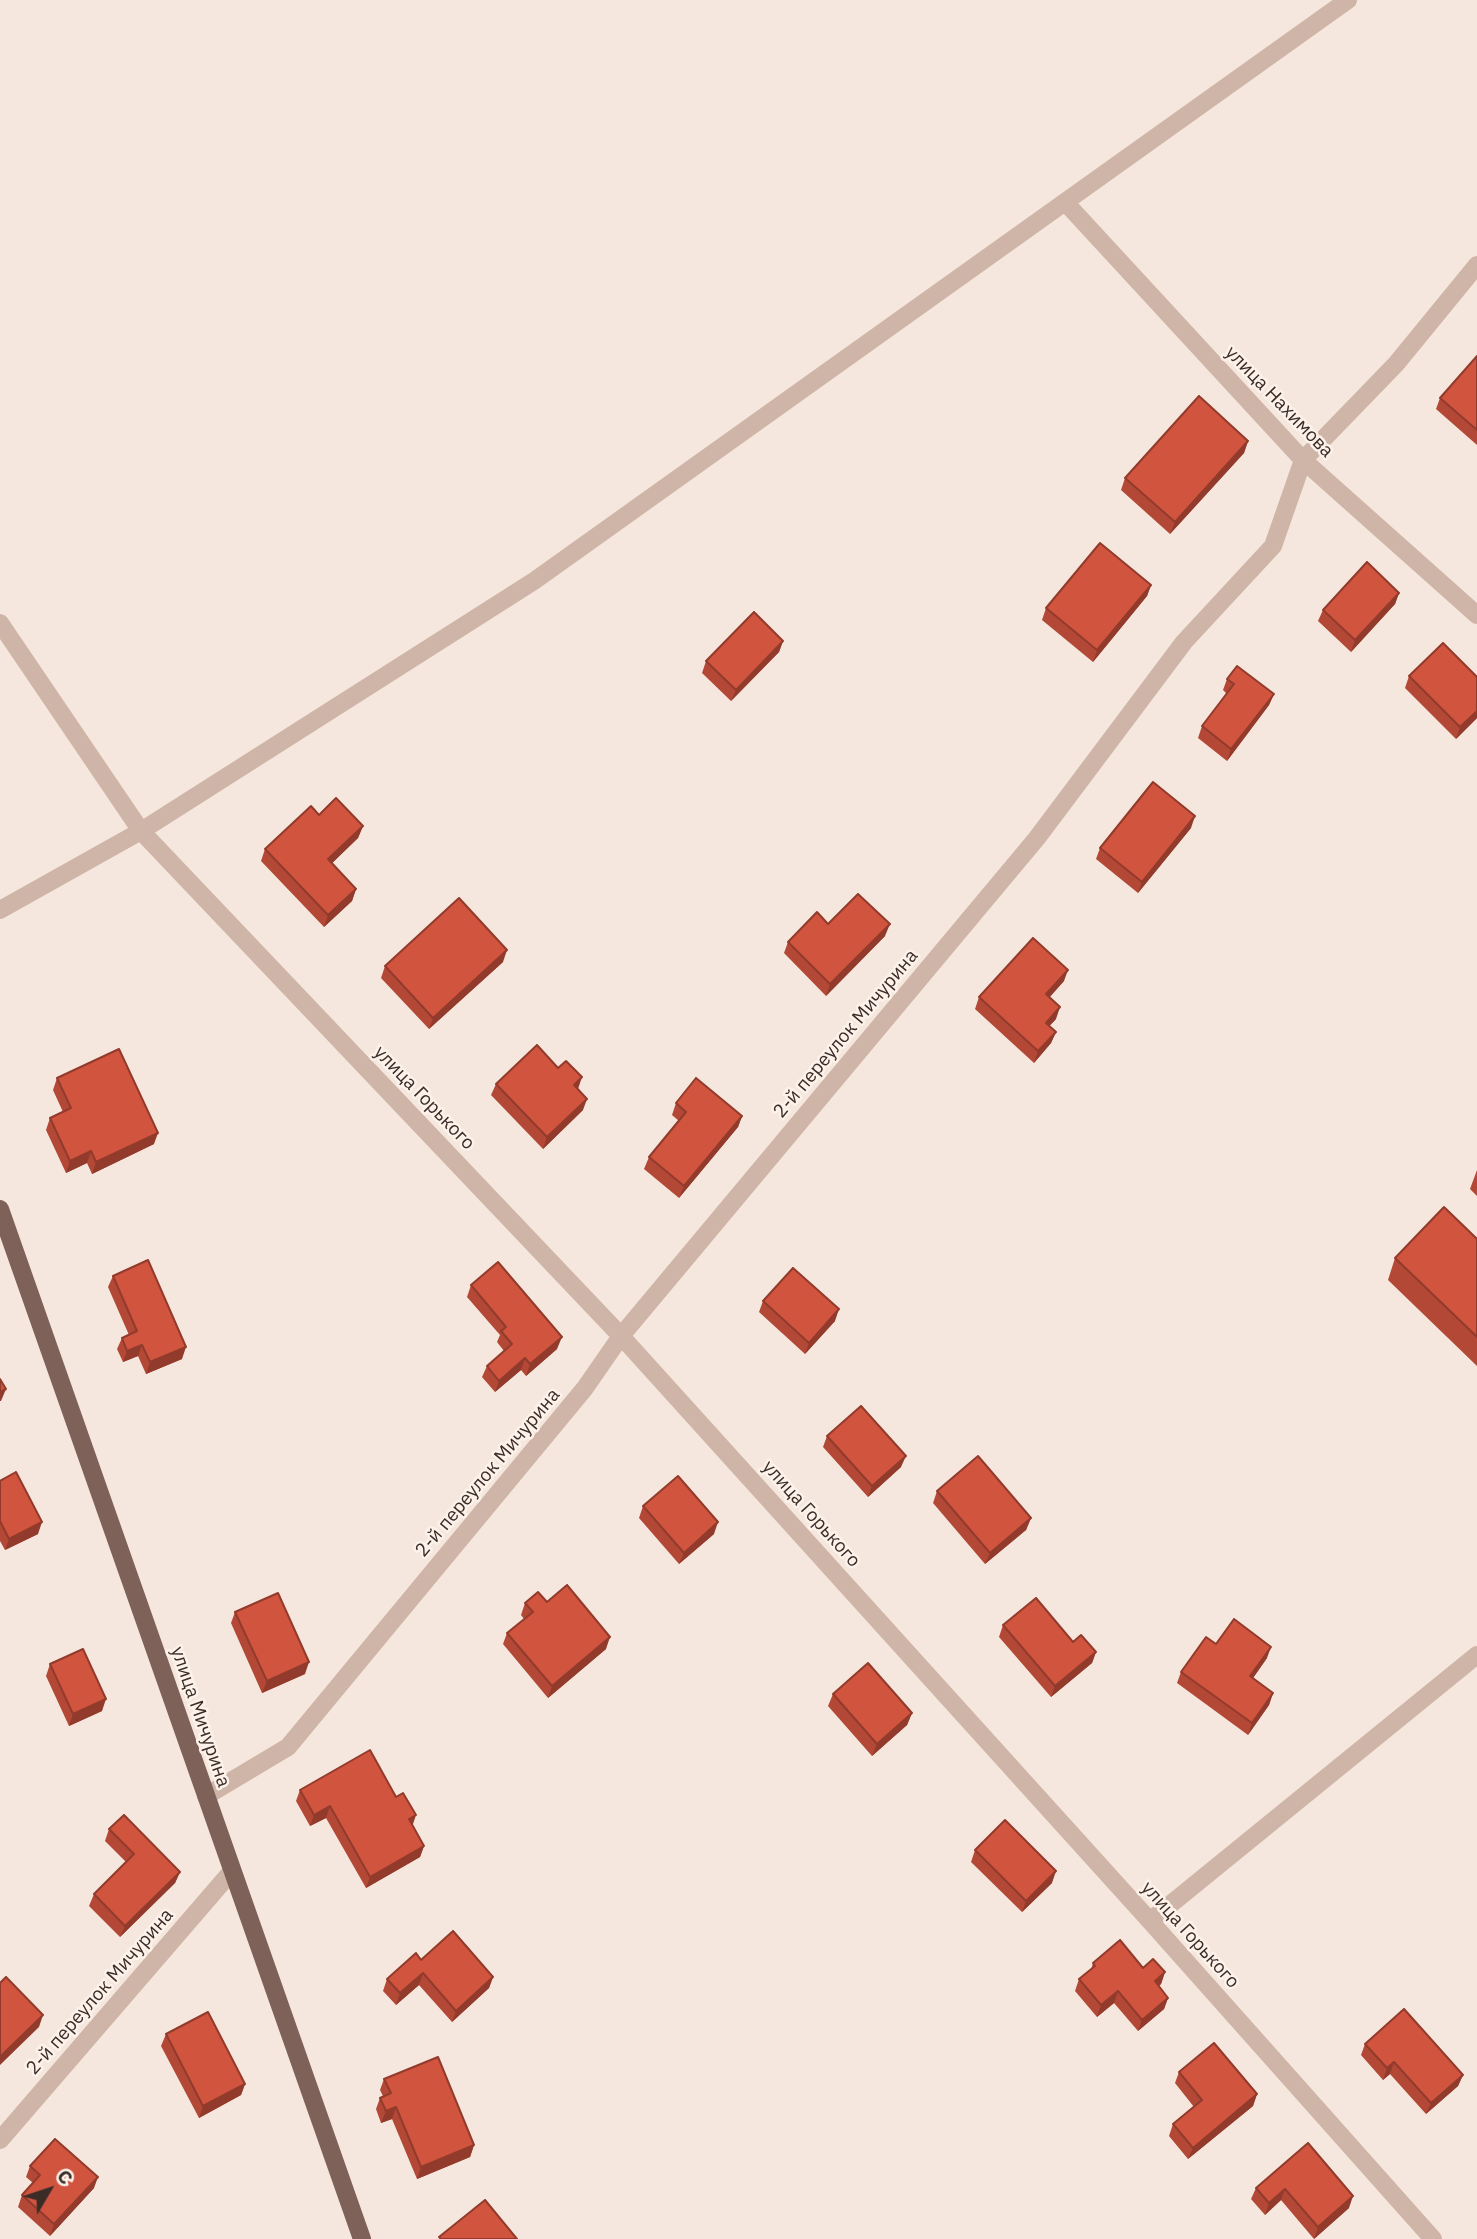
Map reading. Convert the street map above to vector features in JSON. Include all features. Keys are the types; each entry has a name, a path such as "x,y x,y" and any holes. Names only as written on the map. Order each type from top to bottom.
{"main road":[{"name":"улица Мичурина","path":"0,1209 4,1239 206,1796 362,2239"}],"street":[{"path":"0,910 141,831 534,581 1348,0"},
{"name":"улица Нахимова","path":"1065,202 1303,460 1477,615"},
{"name":"2-й переулок Мичурина","path":"206,1796 288,1747 585,1388 621,1336 1037,838 1184,642 1273,546 1303,460 1396,364 1477,265"},
{"name":"улица Горького","path":"0,623 141,831 621,1336 1150,1921 1433,2239"},
{"path":"1150,1921 1477,1655"},
{"name":"2-й переулок Мичурина","path":"0,2140 232,1871"}],"building":[{"path":"1477,356 1477,430 1440,398"},
{"path":"1199,396 1248,441 1175,522 1125,478"},
{"path":"1100,543 1151,585 1097,650 1046,608"},
{"path":"1367,562 1399,593 1355,640 1323,610"},
{"path":"754,612 783,641 736,690 706,661"},
{"path":"1443,643 1477,677 1477,711 1460,727 1409,676"},
{"path":"1237,666 1274,694 1231,749 1202,726 1234,684 1227,679"},
{"path":"1153,782 1195,816 1142,882 1100,848"},
{"path":"336,798 363,826 328,859 356,889 328,915 265,849 311,806 319,815"},
{"path":"858,894 890,924 830,984 788,942 817,912 828,924"},
{"path":"459,898 507,950 433,1018 385,966"},
{"path":"1033,938 1068,970 1046,994 1060,1007 1046,1023 1056,1032 1038,1051 979,997"},
{"path":"537,1045 558,1068 566,1061 582,1077 574,1085 587,1099 547,1137 496,1084"},
{"path":"119,1049 158,1133 96,1162 91,1151 70,1161 50,1118 71,1108 57,1078"},
{"path":"696,1078 742,1116 684,1186 649,1157 686,1112 676,1103"},
{"path":"1444,1207 1477,1239 1477,1337 1395,1258"},
{"path":"148,1260 186,1347 150,1362 142,1345 127,1351 122,1338 137,1331 113,1276"},
{"path":"498,1262 562,1337 530,1364 525,1358 499,1381 487,1366 512,1344 501,1331 506,1327 471,1285"},
{"path":"793,1268 839,1309 809,1343 763,1301"},
{"path":"0,1379 6,1389 0,1392"},
{"path":"861,1406 906,1456 872,1486 827,1436"},
{"path":"978,1456 1031,1518 990,1553 937,1491"},
{"path":"16,1472 42,1522 9,1539 0,1521 0,1481"},
{"path":"678,1476 718,1522 684,1553 643,1506"},
{"path":"567,1585 610,1637 552,1686 507,1633 533,1612 525,1603 538,1592 547,1602"},
{"path":"278,1593 309,1662 267,1681 235,1612"},
{"path":"1036,1598 1073,1642 1081,1635 1096,1652 1055,1686 1003,1625"},
{"path":"1234,1619 1271,1647 1250,1676 1273,1693 1252,1723 1181,1672 1206,1637 1216,1644"},
{"path":"83,1649 106,1699 73,1714 50,1664"},
{"path":"868,1663 912,1713 877,1744 833,1694"},
{"path":"370,1750 396,1797 403,1793 416,1815 409,1819 424,1846 370,1877 330,1806 314,1815 300,1790"},
{"path":"124,1815 180,1872 125,1926 94,1894 134,1854 109,1829"},
{"path":"1005,1820 1056,1871 1026,1901 975,1850"},
{"path":"453,1931 493,1977 456,2011 423,1973 400,1993 387,1979 416,1953 421,1960"},
{"path":"1120,1940 1143,1968 1153,1959 1165,1972 1155,1981 1168,1998 1142,2020 1118,1991 1101,2005 1079,1979"},
{"path":"6,1977 43,2015 0,2057 0,1983"},
{"path":"1404,2009 1463,2075 1431,2103 1394,2062 1387,2068 1365,2044"},
{"path":"208,2012 245,2084 203,2106 166,2034"},
{"path":"1214,2043 1257,2094 1193,2148 1173,2124 1202,2100 1179,2072"},
{"path":"438,2057 474,2145 421,2167 396,2107 386,2111 380,2098 391,2093 384,2079"},
{"path":"55,2139 98,2177 54,2224 22,2195 40,2175 30,2166"},
{"path":"1308,2143 1353,2196 1318,2227 1285,2189 1269,2203 1256,2188"},
{"path":"485,2200 517,2239 439,2237"}]}
